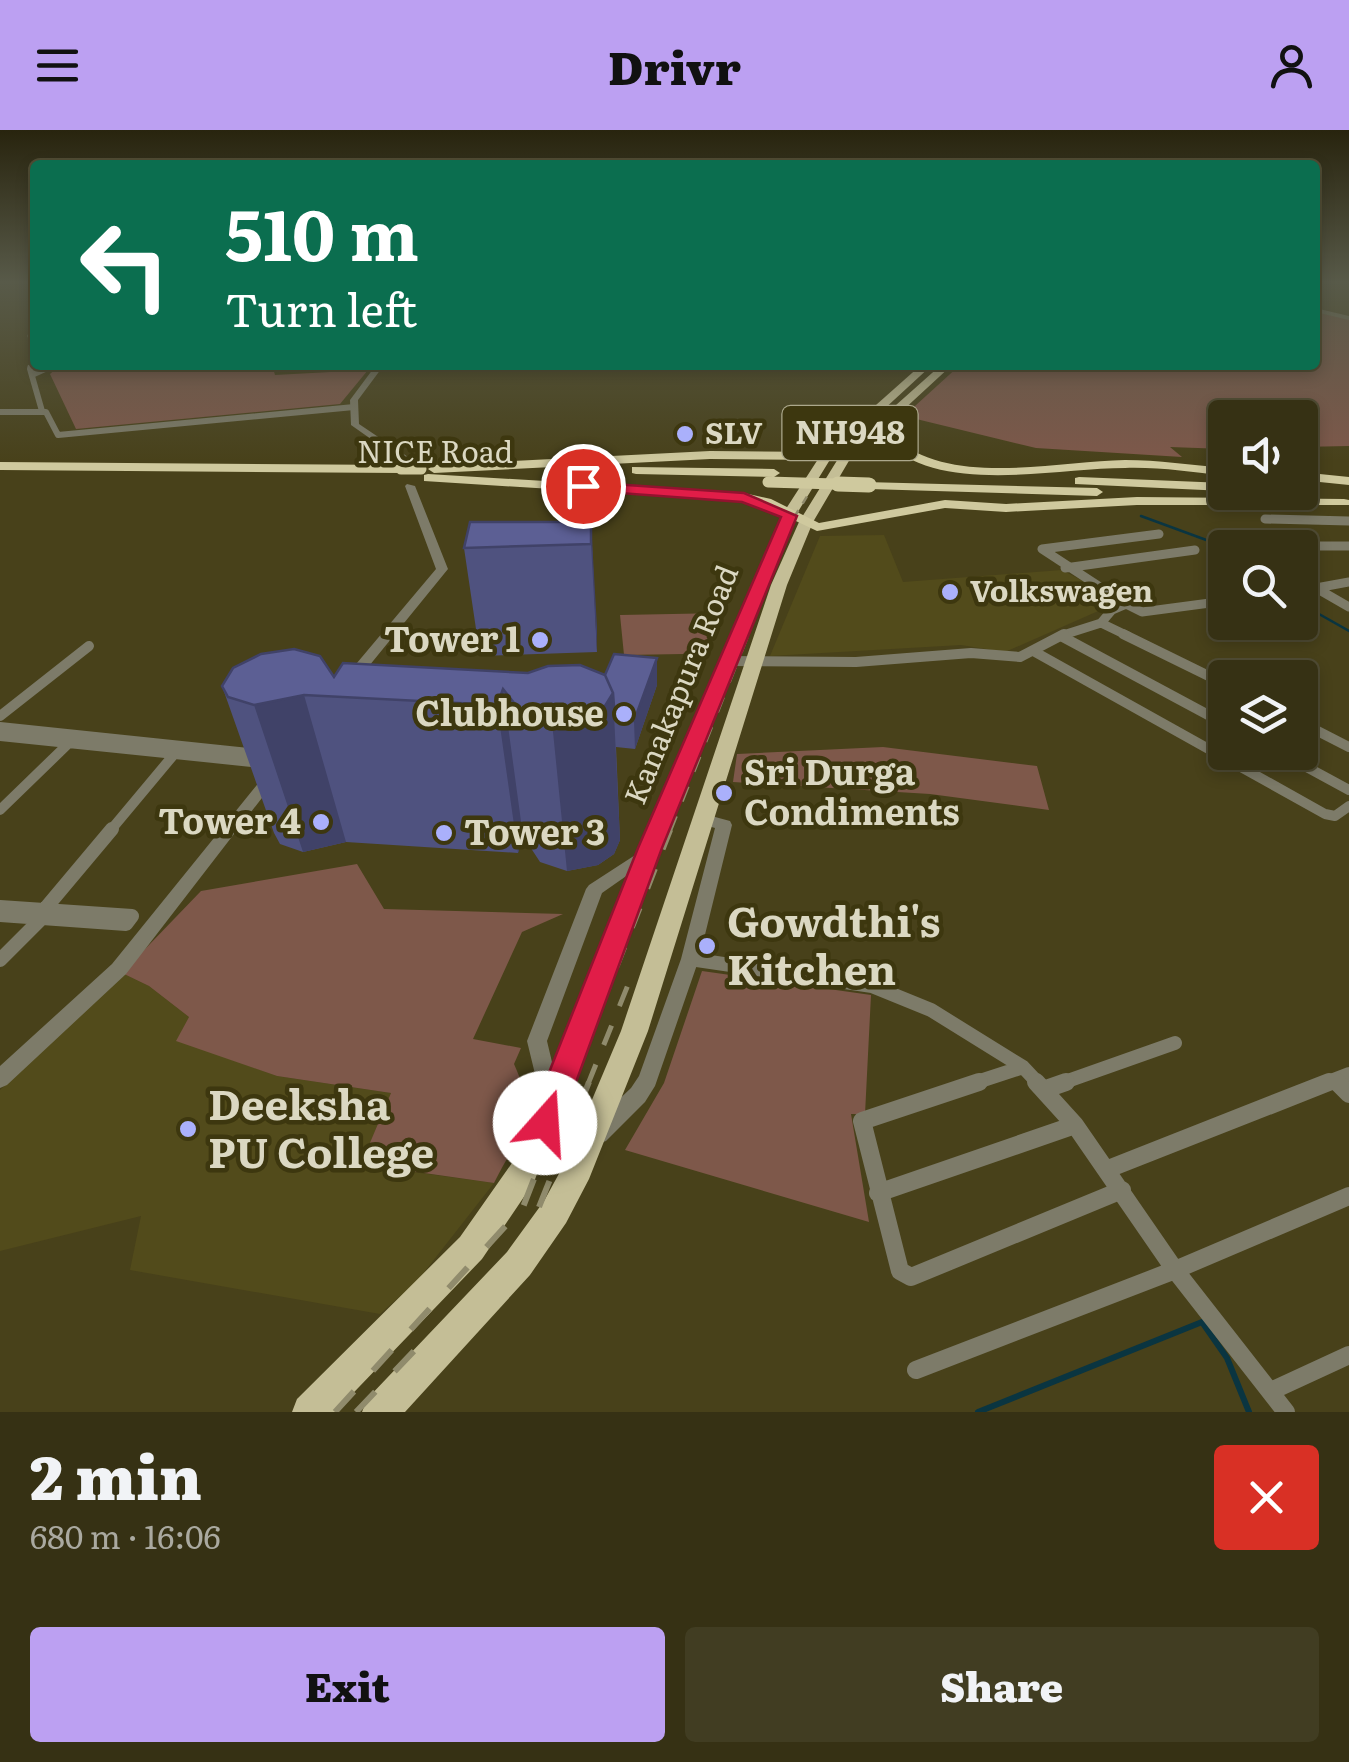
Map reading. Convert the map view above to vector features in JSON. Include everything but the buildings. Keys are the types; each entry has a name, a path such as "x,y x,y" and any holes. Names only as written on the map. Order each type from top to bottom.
{"highway":[{"name":"Kanakapura Road","path":"310,1412 471,1248 523,1172 650,848 740,662 826,456 922,370"},
{"name":"Kanakapura Road","path":"798,525 845,457 941,370"},
{"path":"892,397 909,399"},
{"path":"880,426 891,430 888,438 903,453 942,465 1041,470 1126,464 1208,471"},
{"path":"415,473 615,460 826,456"},
{"name":"NICE Road","path":"0,466 771,478 1347,500"},
{"path":"415,473 554,487 759,500 798,525 831,526 884,512 945,504 1006,508 1347,500"},
{"name":"NICE Road","path":"0,475 415,473"},
{"path":"1318,478 1349,481"},
{"name":"NICE Road","path":"871,481 1208,487"},
{"path":"1318,494 1347,500"},
{"name":"Kanakapura Road","path":"380,1412 547,1224 594,1136 704,820 740,662"}],"street":[{"path":"32,370 42,412 58,435 218,416 354,407"},
{"path":"344,688 442,569 415,473 356,425 354,400 376,370"},
{"path":"0,412 42,412"},
{"path":"1265,519 1349,520"},
{"path":"1159,534 1044,547 1064,568 1142,612 1208,604"},
{"path":"1318,546 1349,546"},
{"path":"1064,568 1194,550"},
{"path":"1349,582 1316,588 1349,607"},
{"path":"740,662 856,662 971,653 1020,657 1061,636 1101,623 1112,610 1126,604"},
{"path":"1101,623 1208,676"},
{"path":"1061,636 1208,715"},
{"path":"0,716 90,646"},
{"path":"1035,652 1325,814 1335,816 1349,806"},
{"path":"0,728 275,760"},
{"path":"1318,731 1349,747"},
{"path":"0,736 73,739"},
{"path":"0,810 73,739"},
{"path":"0,960 45,913 178,750"},
{"path":"0,1079 119,969 275,760"},
{"path":"1312,770 1349,790"},
{"name":"Kanakapura Road","path":"594,1136 638,1095 648,1080 690,959 724,825 704,820"},
{"path":"0,907 45,913 126,924 132,916 45,913 0,915"},
{"path":"690,959 872,986 931,1010 1022,1067 1075,1125 1175,1270 1286,1412"},
{"path":"1046,1089 1175,1043"},
{"path":"1022,1067 862,1122 900,1271 912,1277 1122,1190"},
{"path":"1108,1169 1342,1077 1349,1094"},
{"path":"878,1192 1075,1125"},
{"path":"916,1370 1175,1270 1349,1196"},
{"path":"1271,1391 1349,1355"}],"shaded area":[{"path":"1320,341 1349,341 1349,446 1318,447 1318,400 1208,400 1208,448 1170,447 1182,457 1036,448 904,416 955,370 1320,370"},
{"path":"54,370 274,370 275,375 368,370 340,404 76,429 50,374"},
{"name":"Volkswagen","path":"884,535 903,582 1062,570 1121,601 1005,652 961,645 770,656 820,536"},
{"path":"724,613 711,642 683,654 624,655 620,615"},
{"path":"883,747 1037,766 1049,810 930,794 733,782 737,754"},
{"path":"357,864 384,909 563,914 522,932 473,1039 521,1048 514,1064 525,1099 523,1125 494,1183 361,1164 391,1093 277,1076 176,1041 189,1017 149,986 122,973 201,891"},
{"path":"702,971 871,995 865,1114 851,1114 869,1222 625,1150 664,1083"},
{"name":"Deeksha PU College","path":"122,973 149,986 189,1017 177,1040 277,1076 391,1093 361,1165 494,1183 418,1280 380,1314 130,1270 141,1216 0,1251 0,1090"}],"waterway":[{"path":"1141,516 1208,541"},
{"path":"1318,613 1349,631"},
{"path":"978,1412 1202,1322 1227,1358 1249,1412"}],"railway":[{"path":"747,636 793,519 811,490"},
{"path":"670,831 748,634"},
{"path":"571,1084 671,829"},
{"path":"588,1084 634,970"},
{"path":"335,1412 523,1207 572,1082"},
{"path":"539,1207 589,1082"},
{"path":"356,1412 432,1332"}],"place":[{"name":"SLV","path":"685,434"},
{"name":"Volkswagen","path":"950,592"},
{"name":"Tower 1","path":"540,640"},
{"name":"Clubhouse","path":"624,714"},
{"name":"Sri Durga Condiments","path":"724,793"},
{"name":"Tower 4","path":"321,822"},
{"name":"Tower 3","path":"444,833"},
{"name":"Gowdthi's Kitchen","path":"707,946"},
{"name":"Deeksha PU College","path":"188,1129"}],"route":[{"path":"545,1123 678,778 704,724 764,569 790,516 766,502 744,497 583,486"}]}
